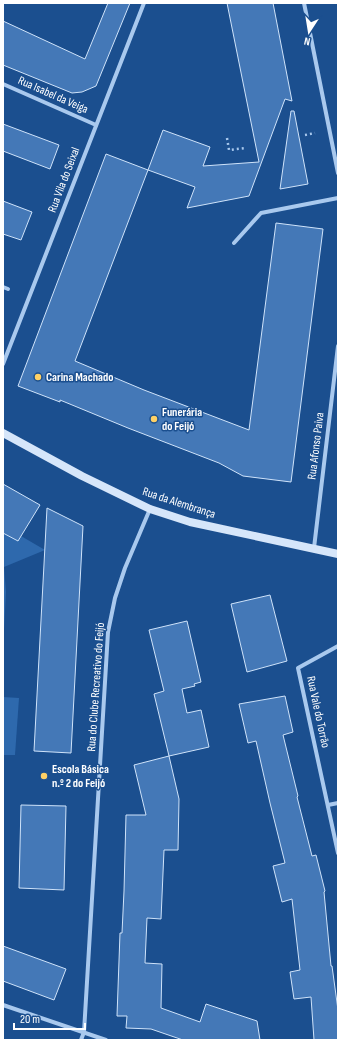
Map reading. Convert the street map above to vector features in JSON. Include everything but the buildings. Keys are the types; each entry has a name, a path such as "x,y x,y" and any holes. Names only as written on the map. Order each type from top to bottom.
{"main road":[{"name":"Rua da Alembrança","path":"3,433 82,476 150,509 190,522 338,554"}],"street":[{"name":"Rua Vila do Seixal","path":"3,364 144,3"},
{"path":"304,3 338,173"},
{"name":"Rua Isabel da Veiga","path":"3,84 96,125"},
{"path":"234,243 261,213 338,198"},
{"path":"3,287 8,289"},
{"name":"Rua Afonso Paiva","path":"314,548 338,346"},
{"name":"Rua do Clube Recreativo do Feijó","path":"81,1040 84,1032 108,632 115,598 122,576 150,509"},
{"name":"Rua Vale do Torrão","path":"338,646 298,668 338,853"},
{"path":"328,805 338,803"},
{"path":"3,1005 106,1040"}],"path":[{"path":"227,138 229,150 246,148"}],"shaded area":[{"path":"3,533 18,541 21,536 45,550 4,567 6,592 3,649"},
{"path":"3,697 19,698 15,755 3,755"}],"place":[{"name":"Carina Machado","path":"38,377"},
{"name":"Funerária do Feijó","path":"154,419"},
{"name":"Escola Básica n.º 2 do Feijó","path":"44,776"}]}
